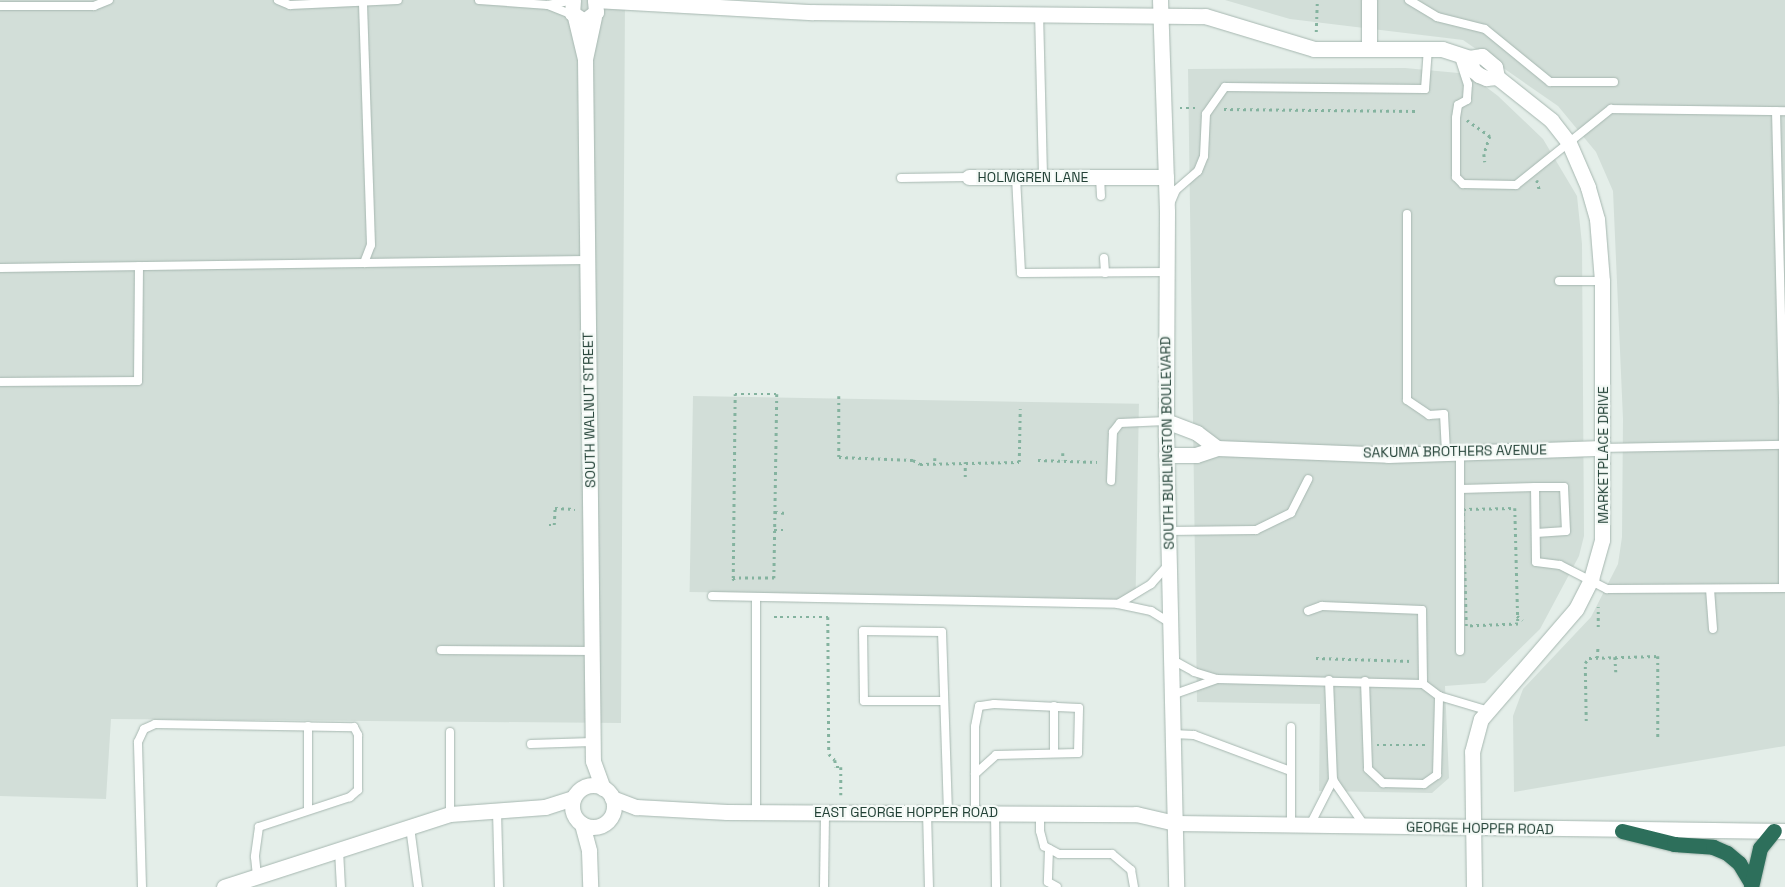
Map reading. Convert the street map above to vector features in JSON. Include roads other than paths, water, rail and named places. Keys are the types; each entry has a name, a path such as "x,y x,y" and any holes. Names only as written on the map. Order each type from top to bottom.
{"highway":[{"path":"1622,831 1674,844 1713,847 1727,852 1740,863 1751,885"},
{"path":"1751,885 1760,848 1779,831"}],"street":[{"path":"1369,0 1369,48"},
{"path":"574,8 584,20 594,8 639,3 1039,12 1160,7 1205,16 1314,49 1428,48 1463,55"},
{"name":"SOUTH BURLINGTON BOULEVARD","path":"1160,7 1167,212 1166,455 1176,887"},
{"name":"SOUTH WALNUT STREET","path":"574,8 585,59"},
{"name":"SOUTH WALNUT STREET","path":"576,795 592,761 585,59 594,8"},
{"name":"MARKETPLACE DRIVE","path":"1463,55 1482,56 1494,67 1497,77 1551,120 1569,143 1588,187 1597,219 1602,281 1604,448 1602,540 1591,579 1576,609 1486,710 1472,752 1474,887"},
{"name":"HOLMGREN LANE","path":"969,178 1166,177"},
{"path":"1166,421 1197,432 1217,448"},
{"name":"SAKUMA BROTHERS AVENUE","path":"1166,455 1196,455 1217,448 1453,453 1604,448"},
{"name":"SOUTH WALNUT STREET","path":"592,761 608,793"},
{"path":"224,887 450,814 545,807 576,795 590,785 608,793 608,819 589,851"},
{"name":"EAST GEORGE HOPPER ROAD","path":"608,793 636,807 756,812 1136,814 1175,823"},
{"path":"576,795 578,820 589,851 590,887"},
{"path":"545,807 593,828 608,819"},
{"name":"EAST GEORGE HOPPER ROAD","path":"608,819 636,807"},
{"name":"GEORGE HOPPER ROAD","path":"1175,823 1622,831 1779,831"}],"lane":[{"path":"0,6 94,6 109,0"},
{"path":"278,0 290,5 363,4 398,0"},
{"path":"479,0 574,8"},
{"path":"1409,0 1437,17 1485,29 1550,82 1614,82"},
{"path":"363,4 371,245 364,263"},
{"path":"548,5 574,8"},
{"path":"1039,12 1043,178"},
{"path":"1167,212 1176,190 1198,171 1204,156 1206,114 1225,87 1425,88 1428,48"},
{"path":"1463,55 1468,84 1467,100 1458,105 1456,118 1457,182 1516,185 1611,109 1785,111"},
{"path":"1535,487 1536,562 1560,565 1591,579 1607,589 1784,588 1776,111"},
{"path":"1100,177 1101,196"},
{"name":"HOLMGREN LANE","path":"901,178 969,178"},
{"path":"1016,178 1021,273 1166,272"},
{"path":"1407,214 1407,400 1429,415 1444,414 1453,453 1460,489 1460,652"},
{"path":"1104,258 1105,273"},
{"path":"0,268 587,260"},
{"path":"0,382 138,381 139,266"},
{"path":"1559,281 1602,281"},
{"path":"1111,481 1113,432 1120,423 1166,421"},
{"path":"1604,448 1783,445"},
{"path":"1168,531 1256,530 1291,513 1308,479"},
{"path":"1460,489 1564,487 1566,531 1536,533"},
{"path":"1118,604 1151,584 1169,564"},
{"path":"1710,588 1713,629"},
{"path":"712,596 1118,604 1150,611 1170,623"},
{"path":"756,596 756,812"},
{"path":"1308,611 1322,606 1422,610 1423,684"},
{"path":"944,701 864,701 863,632 942,632 948,812"},
{"path":"441,650 591,652"},
{"path":"1171,659 1194,672 1217,679 1329,680 1423,684 1438,696 1486,710"},
{"path":"1172,695 1217,679"},
{"path":"1310,825 1333,780 1329,680"},
{"path":"1365,682 1368,723 1368,769 1376,780 1424,784 1437,775 1438,696"},
{"path":"975,774 996,755 1078,753 1079,708 994,704 979,706 975,774 975,813"},
{"path":"1054,706 1054,753"},
{"path":"142,887 138,742 144,729 155,724 351,726 356,729 358,735 358,790 350,797 264,823 257,829 257,876"},
{"path":"308,726 308,810"},
{"path":"1291,825 1292,726"},
{"path":"450,732 450,814"},
{"path":"1172,734 1194,734 1291,771"},
{"path":"531,744 592,742"},
{"path":"1333,780 1364,825"},
{"path":"498,810 499,887"},
{"path":"824,887 825,812"},
{"path":"928,812 928,887"},
{"path":"995,813 996,887"},
{"path":"1040,813 1040,831 1044,846 1059,854 1112,854 1131,870 1134,887"},
{"path":"410,827 418,887"},
{"path":"1049,849 1048,882 1057,887"},
{"path":"339,850 341,887"}]}
